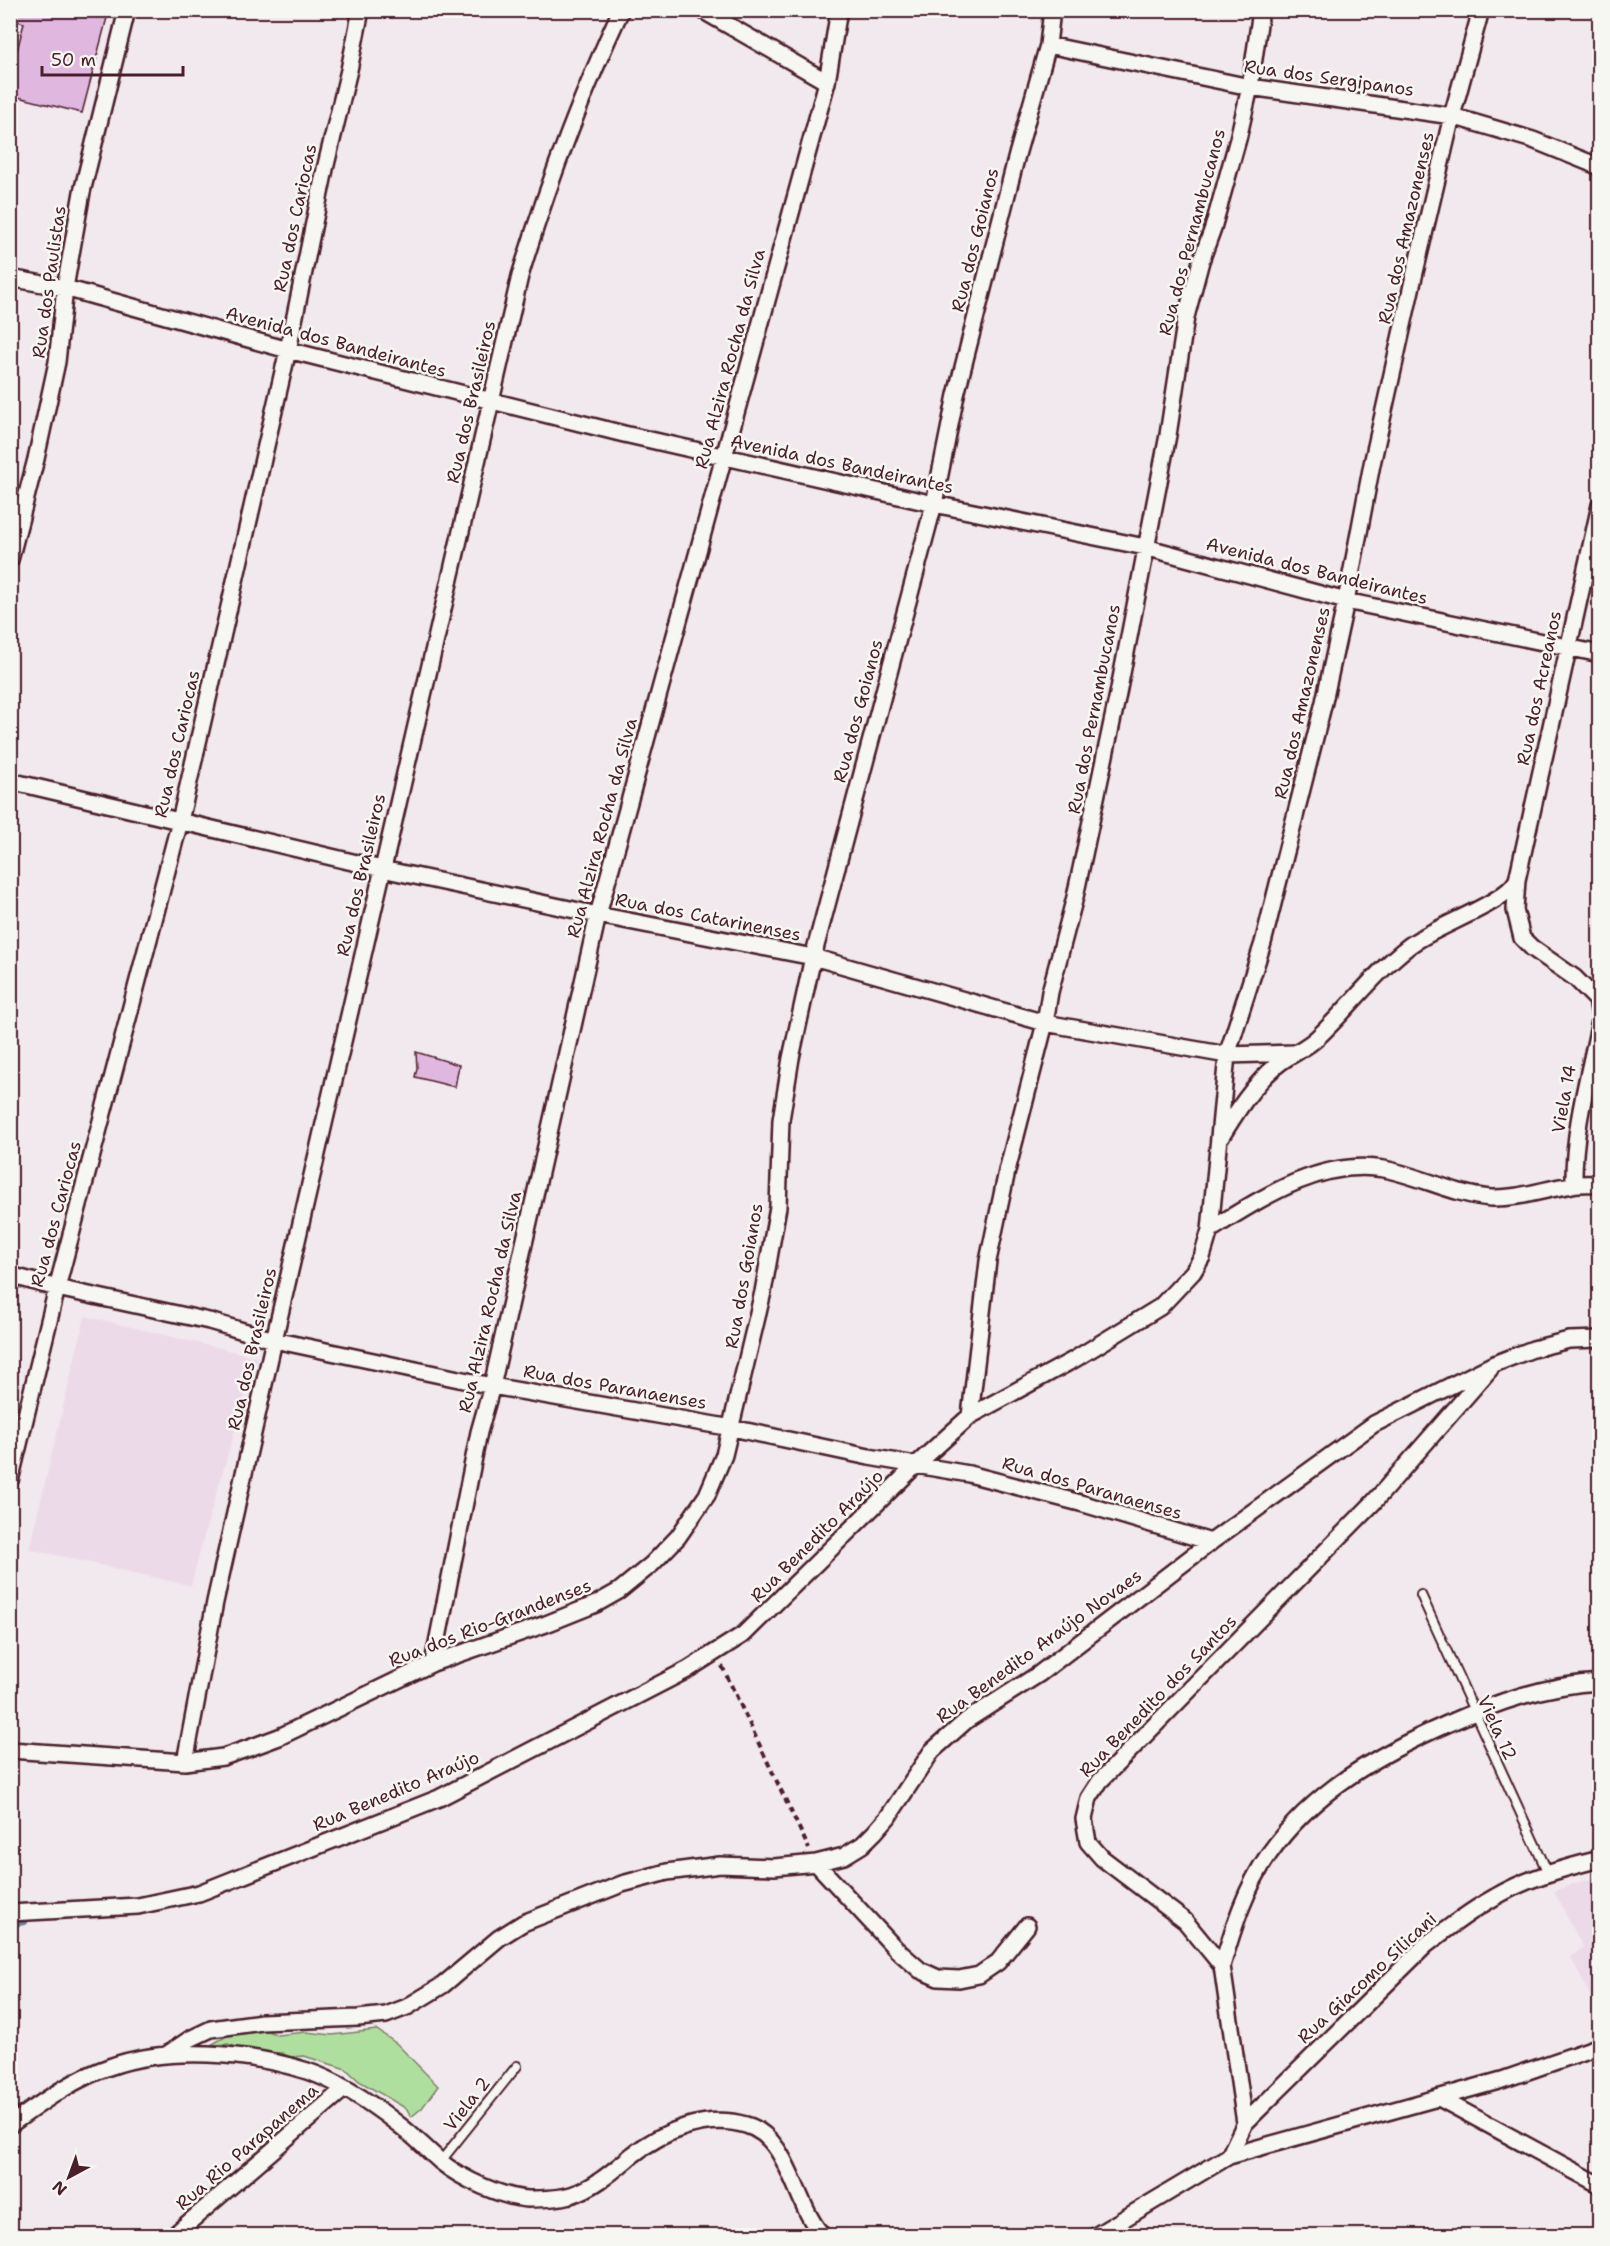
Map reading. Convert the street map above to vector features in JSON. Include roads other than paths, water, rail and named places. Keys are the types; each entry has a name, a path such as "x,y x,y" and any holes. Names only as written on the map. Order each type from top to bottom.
{"street":[{"name":"Rua dos Paulistas","path":"10,560 36,459 57,362 65,288 82,192 127,10"},
{"name":"Rua dos Cariocas","path":"10,1481 57,1288 180,821 288,350 325,168 361,10"},
{"name":"Rua dos Brasileiros","path":"185,1762 215,1602 274,1340 520,276 546,195 588,80 621,10"},
{"path":"702,10 827,82"},
{"name":"Rua Alzira Rocha da Silva","path":"433,1663 479,1432 492,1386 598,915 827,82 838,10"},
{"name":"Rua dos Goianos","path":"732,1428 761,1303 774,1234 778,1207 781,1120 791,1058 813,957 934,504 956,395 1011,177 1048,45 1052,10"},
{"name":"Rua dos Pernambucanos","path":"970,1416 988,1261 1007,1171 1045,1023 1050,992 1075,897 1098,795 1168,435 1186,317 1238,139 1250,87 1261,10"},
{"name":"Rua dos Amazonenses","path":"1210,1230 1227,1055 1266,932 1324,702 1412,285 1452,116 1481,10"},
{"name":"Rua dos Sergipanos","path":"1048,45 1250,87 1452,116 1533,140 1599,167"},
{"name":"Avenida dos Bandeirantes","path":"10,278 65,288 288,350 492,403 724,458 1145,547 1347,601 1599,654"},
{"name":"Rua dos Acreanos","path":"1517,880 1599,506"},
{"name":"Rua dos Catarinenses","path":"10,781 382,869 598,915 813,957 1045,1023 1227,1055 1293,1053"},
{"path":"1517,880 1515,909 1522,938 1532,948 1575,978 1597,1000 1599,1014"},
{"path":"1218,1141 1249,1093 1277,1065 1293,1053 1304,1049 1317,1038 1385,966 1410,945 1436,929 1500,897 1514,886 1517,880"},
{"name":"Viela 14","path":"1574,1184 1574,1158 1580,1109 1599,1021"},
{"path":"1210,1230 1252,1204 1298,1181 1328,1171 1354,1167 1383,1169 1489,1198 1519,1197 1574,1184 1599,1184"},
{"name":"Rua Benedito Araújo","path":"10,1913 138,1906 199,1893 439,1798 687,1670 744,1634 916,1465 970,1416 1075,1359 1160,1307 1193,1272 1202,1257 1210,1230"},
{"name":"Rua dos Paranaenses","path":"10,1275 57,1288 209,1321 274,1340 492,1386 732,1428 1008,1484 1211,1542"},
{"name":"Rua Benedito Araújo Novaes","path":"10,2125 69,2087 106,2068 131,2060 166,2055 190,2039 220,2028 262,2022 358,2018 386,2014 407,2007 443,1985 491,1944 523,1923 622,1884 667,1872 720,1865 774,1867 816,1863 843,1856 869,1838 888,1817 932,1751 967,1720 1039,1674 1211,1542 1374,1424 1494,1364 1533,1349 1569,1340 1599,1338"},
{"name":"Rua Benedito dos Santos","path":"1222,1966 1185,1922 1102,1858 1088,1842 1084,1819 1089,1798 1100,1781 1373,1503 1494,1364"},
{"name":"Rua dos Rio-Grandenses","path":"10,1750 185,1762 223,1757 279,1737 433,1663 596,1604 619,1591 652,1564 697,1512 724,1455 732,1428"},
{"path":"1245,2123 1222,1966 1242,1901 1269,1854 1293,1824 1322,1796 1381,1756 1473,1713 1528,1692 1554,1686 1599,1682"},
{"name":"Rua Giacomo Silicani","path":"1229,2156 1245,2123 1426,1945 1496,1895 1548,1873 1599,1859"},
{"path":"816,1863 896,1949 920,1970 938,1978 959,1979 979,1975 998,1962 1027,1926"},
{"path":"1095,2235 1229,2156 1502,2080 1599,2046"},
{"path":"166,2055 201,2054 267,2060 308,2071 345,2088 370,2103 441,2161 471,2180 498,2192 526,2199 555,2198 573,2194 608,2175 654,2140 681,2128 719,2120 748,2125 766,2134 779,2151 810,2218 823,2235"},
{"name":"Rua Rio Parapanema","path":"173,2235 345,2088"},
{"path":"1440,2098 1599,2185"}],"lane":[{"name":"Viela 12","path":"1421,1594 1473,1713 1548,1873"},
{"name":"Viela 2","path":"441,2161 517,2066"}],"waterway":[{"path":"10,1925 24,1922"}]}
